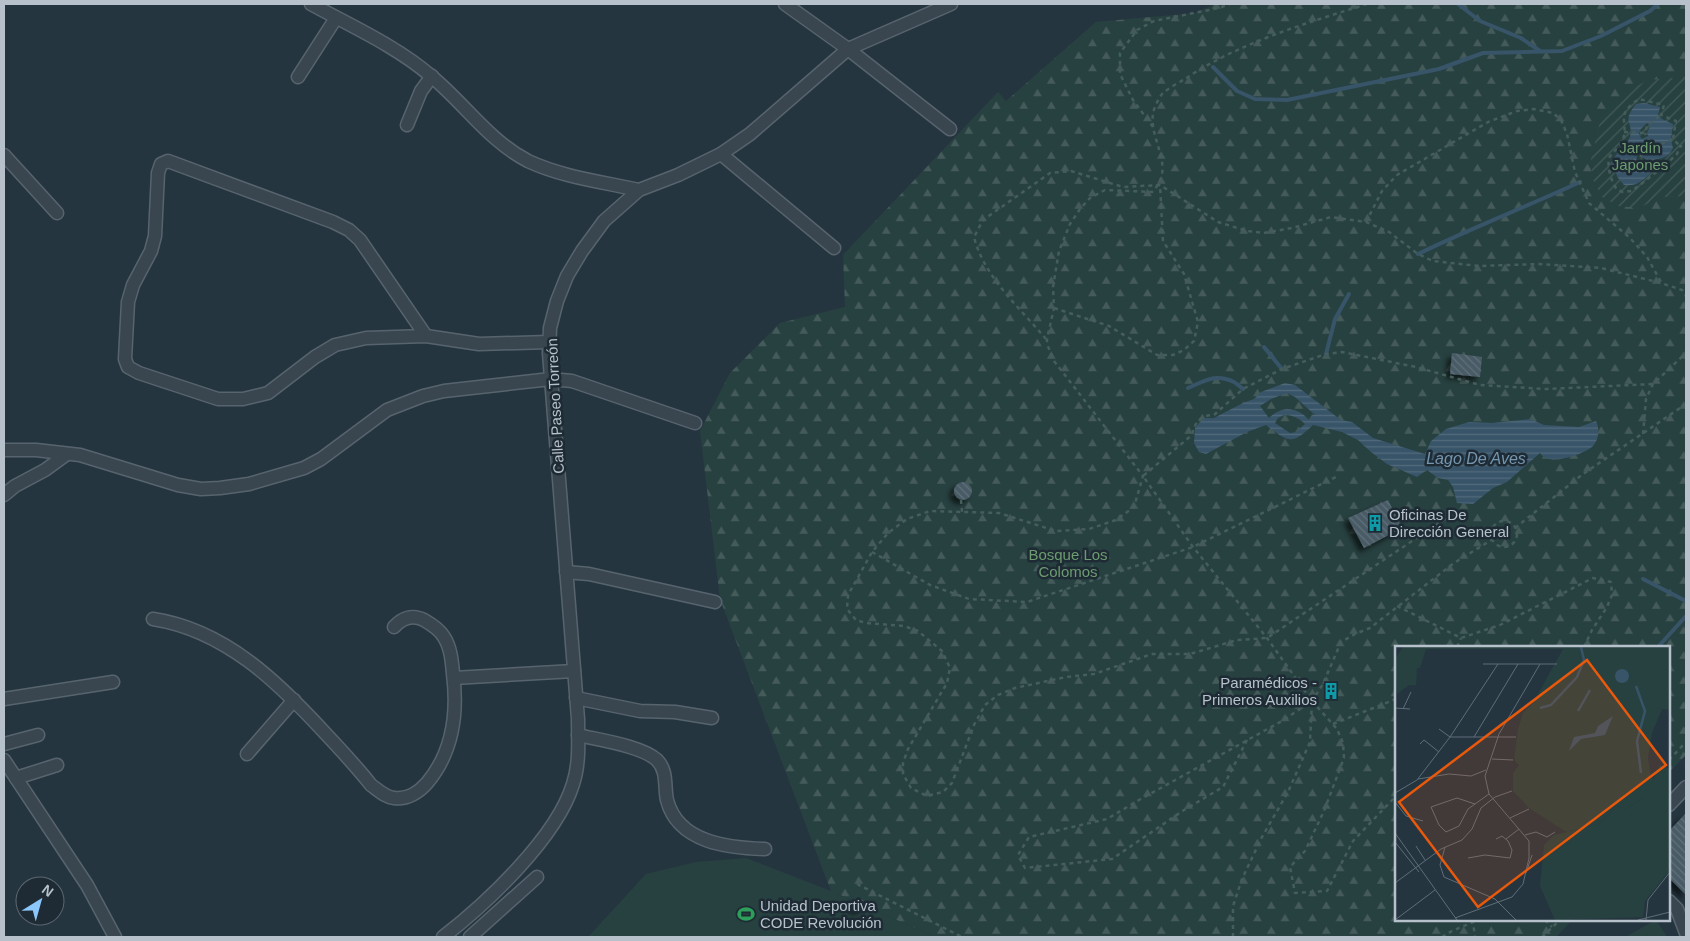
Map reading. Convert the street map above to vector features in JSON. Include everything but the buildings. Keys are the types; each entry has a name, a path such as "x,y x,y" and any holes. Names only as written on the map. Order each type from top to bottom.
{"street":[{"path":"311,4 406,57 432,76 482,127 504,146 529,161 562,172 639,190"},
{"path":"785,4 848,49 950,129"},
{"name":"Calle Paseo Torreón","path":"443,937 505,882 546,834 565,806 574,783 578,758 576,698 549,342 550,328 557,301 567,276 582,251 604,222 639,190 678,175 721,154 750,134 848,49 951,4"},
{"path":"298,77 336,18"},
{"path":"407,125 421,91 432,76"},
{"path":"4,154 57,213"},
{"path":"721,154 834,248"},
{"path":"426,336 360,240 349,230 333,222 168,161 161,164 158,173 153,244 133,285 128,302 125,359 128,367 218,399 243,399 268,393 315,357 335,345 366,338 426,336 479,344 549,342"},
{"path":"4,450 36,450 80,455 178,485 201,489 249,484 304,468 320,459 370,421 387,410 403,403 444,391 551,379 572,381 695,423"},
{"path":"4,495 15,486 45,470 67,454"},
{"path":"566,572 589,574 715,602"},
{"path":"153,620 175,623 228,648 264,673 290,696 371,785 383,794 394,798 408,798 421,789 441,763 448,747 454,723 456,696 451,655 444,636 426,621 414,617 400,620 394,628"},
{"path":"454,678 574,671"},
{"path":"4,699 113,682"},
{"path":"247,754 290,696"},
{"path":"576,698 640,711 675,712 712,718"},
{"path":"578,734 646,753 658,761 665,775 667,801 674,815 685,828 700,839 722,845 765,849"},
{"path":"4,744 38,735"},
{"path":"4,760 87,885 115,937"},
{"path":"16,778 56,765"},
{"path":"1670,804 1686,787"},
{"path":"470,937 537,876"},
{"path":"1670,902 1677,909 1686,933"}],"path":[{"path":"1154,128 1133,100 1120,74 1120,53 1137,30 1154,20 1219,8 1230,4"},
{"path":"1054,308 1109,326 1157,355 1173,355 1184,350 1194,341 1198,322 1184,274 1163,241 1160,185 1164,167 1154,128 1153,112 1162,94 1204,66 1287,30 1367,4"},
{"path":"1644,134 1648,126 1661,116 1664,105 1639,99 1631,104 1624,113 1623,142 1610,156 1607,164 1611,170 1616,187 1622,192 1632,191 1663,167 1677,154 1680,146"},
{"path":"1366,222 1382,192 1397,175 1488,122 1517,111 1534,109 1553,113 1562,120 1575,172 1589,203 1636,244 1647,257 1661,283"},
{"path":"1661,116 1676,122 1672,139"},
{"path":"1624,132 1630,131 1644,134 1649,143 1654,147"},
{"path":"1672,139 1680,146 1686,147"},
{"path":"1638,165 1641,156 1654,147 1672,139"},
{"path":"1611,170 1627,165 1663,167"},
{"path":"1047,339 994,279 977,251 974,237 983,220 1050,173 1071,171 1123,187 1160,185 1218,222 1246,231 1264,232 1292,228 1330,217 1366,222 1389,232 1418,254 1433,261 1479,266 1539,264 1601,268 1661,283 1682,290 1686,296"},
{"path":"1160,185 1152,192 1105,190 1090,198 1080,208 1070,224 1059,251 1053,286 1054,308 1046,344 1054,361 1143,476 1193,546 1267,638 1312,701 1337,729 1343,743 1344,758 1324,811 1305,851 1290,867 1295,893 1327,891 1353,841 1395,797"},
{"path":"1454,513 1267,638 1238,640 1190,654 1152,654 1094,674 1066,677 1015,688 998,695 986,705 974,725 952,783 943,792 927,796 911,788 903,774 903,763 908,749 947,683 950,668 942,651 918,631 904,626 866,623 856,620 847,609 848,595 872,552 888,533 907,519 930,512 998,513 1056,531 1089,529 1116,520 1134,507 1143,476 1192,435 1194,426 1200,418 1206,415 1214,415 1243,389 1282,369 1326,354 1342,352 1480,384 1546,389 1653,384"},
{"path":"1643,434 1646,399 1653,384 1686,353"},
{"path":"1515,528 1583,474 1686,404"},
{"path":"872,552 930,585 969,599 1027,602 1193,546 1336,477"},
{"path":"961,500 962,512"},
{"path":"1505,521 1513,524 1517,536 1510,545 1498,545 1493,539 1492,530 1497,523 1505,521"},
{"path":"1233,937 1233,906 1242,880 1262,837 1288,792 1310,742 1312,701 1341,642 1370,628 1454,563 1493,539"},
{"path":"1398,606 1461,638 1500,625 1593,578 1611,582 1612,595 1608,607 1592,630 1584,646"},
{"path":"1457,646 1461,638"},
{"path":"1333,724 1395,699"},
{"path":"1247,740 1223,787 1184,810 1112,859 1025,868 1018,855 1029,837 1107,819 1312,701"},
{"path":"1670,759 1686,742"},
{"path":"857,884 962,937"},
{"path":"1547,921 1552,927"},
{"path":"1542,937 1559,921"},
{"path":"1442,937 1473,922 1474,937"}],"green space":[{"name":"Bosque Los Colomos","path":"1215,4 1686,4 1686,755 1670,771 1670,646 1395,646 1395,921 1571,921 1556,937 935,937 831,891 720,599 700,431 730,373 780,323 845,307 843,255 998,92 1006,101 1096,22 1195,13"},
{"name":"Jardín Japones","path":"1686,77 1686,196 1662,197 1638,208 1618,206 1602,197 1593,180 1591,159 1601,118 1624,93 1648,80"},
{"name":"Unidad Deportiva CODE Revolución","path":"746,858 831,891 935,937 588,937 646,874 696,862"},
{"path":"1657,921 1667,937 1625,937"}],"water":[{"path":"1644,103 1660,107 1658,115 1673,124 1671,140 1673,148 1668,155 1662,158 1646,160 1640,154 1637,156 1635,167 1652,172 1636,184 1624,185 1618,178 1611,163 1630,137 1629,115 1636,104","holes":["1647,123 1650,126 1647,133 1648,136 1642,139 1639,135 1640,130"]},
{"name":"Lago De Aves","path":"1285,383 1295,385 1341,420 1352,422 1373,438 1425,454 1431,441 1446,429 1469,422 1492,423 1530,419 1544,425 1579,427 1596,421 1598,434 1592,447 1576,455 1563,459 1551,459 1544,457 1540,453 1507,482 1493,488 1473,504 1457,503 1453,487 1448,480 1438,478 1427,470 1417,477 1387,464 1358,440 1342,432 1313,425 1300,436 1290,439 1285,438 1266,425 1247,432 1206,454 1199,452 1194,443 1195,428 1200,422 1205,418 1214,418 1254,399 1261,392","holes":["1287,393 1295,397 1315,415 1309,420 1299,412 1289,409 1279,411 1269,418 1260,406 1271,399","1284,415 1295,417 1305,424 1296,432 1290,433 1275,423 1278,418"]}],"waterway":[{"path":"1458,4 1480,21 1521,38 1540,51"},
{"path":"1213,67 1237,91 1255,99 1287,100 1439,69 1483,53 1562,51 1601,36 1650,11 1658,4"},
{"path":"1418,254 1580,182"},
{"path":"1326,354 1335,319 1349,294"},
{"path":"1264,347 1282,369"},
{"path":"1188,388 1210,379 1221,378 1234,382 1243,389"},
{"path":"1643,579 1686,601"},
{"path":"1659,646 1686,616"}],"place":[{"name":"Oficinas De Dirección General","path":"1375,523"},
{"name":"Paramédicos - Primeros Auxilios","path":"1331,691"},
{"name":"Unidad Deportiva CODE Revolución","path":"746,914"}]}
